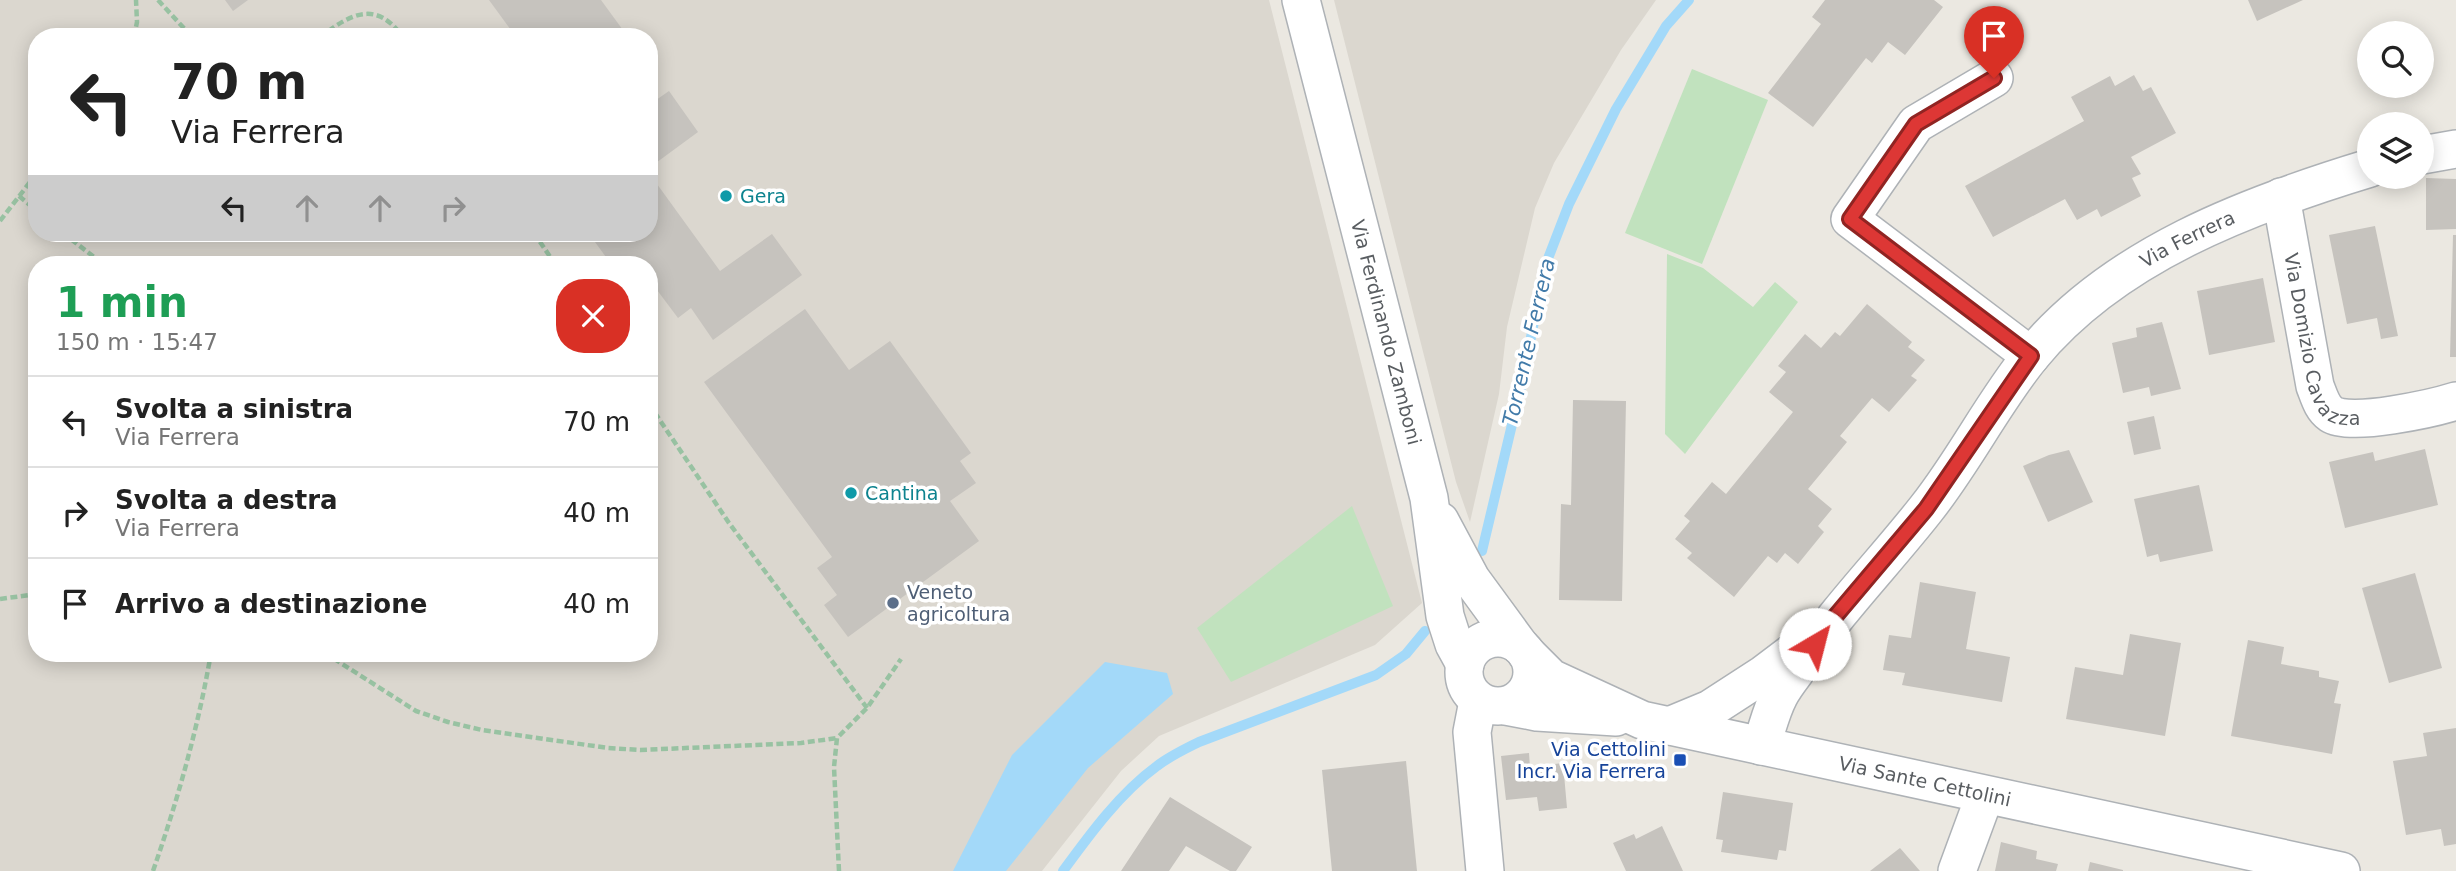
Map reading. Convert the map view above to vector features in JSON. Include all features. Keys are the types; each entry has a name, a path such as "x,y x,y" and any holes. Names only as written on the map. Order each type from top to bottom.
{"street":[{"name":"Via Ferdinando Zamboni","path":"1301,0 1429,498 1445,616 1454,644 1465,664 1466,684 1492,703"},
{"path":"1994,78 1916,124 1850,219 2031,356"},
{"path":"2434,153 2456,149"},
{"name":"Via Ferrera","path":"1761,746 1778,697 1827,626 1926,509 2031,356 2064,320 2118,276 2182,240 2281,197 2357,172"},
{"name":"Via Domizio Cavazza","path":"2281,197 2315,386 2321,403 2332,415 2347,419 2364,419 2456,401"},
{"name":"Via Sante Cettolini","path":"1429,498 1471,579 1523,649 1551,678 1655,723 2341,871"},
{"name":"Via Ferrera","path":"1655,723 1710,709 1764,674 1827,626"},
{"path":"1465,664 1468,654 1483,642 1502,638 1523,649 1532,674 1524,695 1492,703 1472,732 1485,871"},
{"path":"1492,703 1537,712 1655,723"},
{"path":"1957,871 1986,795"}],"path":[{"path":"136,0 136,28"},
{"path":"158,0 184,28"},
{"path":"332,28 345,18 375,11 388,18 396,28"},
{"path":"0,221 28,184"},
{"path":"19,196 28,204"},
{"path":"75,242 93,256"},
{"path":"658,417 729,523 867,708"},
{"path":"0,599 28,595"},
{"path":"339,662 416,711 482,730 640,750 801,743 837,738 867,708 901,659"},
{"path":"153,871 183,781 201,714 210,662"},
{"path":"837,738 834,767 839,871"}],"shaded area":[{"path":"0,0 1269,0 1422,603 1375,645 1159,736 1121,771 1042,871 0,871"},
{"path":"1334,0 1656,0 1621,50 1554,163 1535,208 1507,327 1499,394 1470,522 1456,482"}],"green space":[{"path":"1692,69 1768,100 1702,264 1625,233"},
{"path":"1667,254 1703,268 1753,307 1775,282 1798,302 1685,454 1665,434"},
{"path":"1352,506 1393,606 1231,682 1197,628"}],"water":[{"path":"1105,662 1167,673 1173,694 1088,768 1006,871 953,871 1012,755"}],"building":[{"path":"225,0 248,0 233,11"},
{"path":"489,0 601,0 621,28 509,28"},
{"path":"1825,0 1934,0 1943,7 1905,55 1888,42 1872,63 1866,58 1813,127 1768,93 1821,24 1812,17"},
{"path":"2248,0 2303,0 2257,21"},
{"path":"2134,75 2143,91 2151,87 2176,133 2131,157 2141,174 2132,178 2141,196 2101,217 2097,209 2077,220 2065,199 1993,237 1965,186 2084,121 2071,97 2110,76 2115,86"},
{"path":"669,91 698,132 658,161 658,99"},
{"path":"2434,178 2456,179 2456,229 2426,230 2426,189 2434,189"},
{"path":"658,185 720,271 772,234 802,275 713,340 691,308 678,318 658,291 658,256 605,256 595,242 658,242"},
{"path":"2375,226 2398,336 2381,339 2377,318 2347,324 2329,235"},
{"path":"2453,235 2456,235 2456,357 2450,357"},
{"path":"2263,278 2275,342 2209,355 2197,291"},
{"path":"1867,304 1912,342 1908,347 1925,360 1911,376 1917,380 1889,412 1872,398 1840,436 1847,442 1808,489 1832,509 1818,526 1824,532 1798,564 1785,553 1777,563 1768,556 1734,597 1687,558 1692,553 1675,539 1690,521 1684,516 1712,482 1726,494 1793,412 1769,392 1786,372 1778,366 1805,334 1821,348 1835,332 1840,336"},
{"name":"Cantina","path":"805,309 849,370 890,341 971,453 960,461 976,483 950,501 979,541 848,637 824,605 837,595 817,568 832,557 704,382"},
{"path":"2162,322 2181,389 2151,396 2149,387 2123,393 2112,343 2137,337 2136,328"},
{"path":"1573,400 1626,401 1622,601 1559,600 1561,504 1571,505"},
{"path":"2154,416 2161,449 2134,455 2127,422"},
{"path":"2425,449 2438,505 2345,528 2329,462 2373,452 2375,461"},
{"path":"2069,450 2093,502 2048,522 2023,466"},
{"path":"2199,485 2213,551 2160,562 2158,554 2147,557 2134,499"},
{"path":"2415,573 2442,668 2389,683 2362,588"},
{"path":"1920,582 1976,592 1966,649 2010,657 2002,702 1902,685 1905,673 1883,670 1889,635 1911,638"},
{"path":"2130,634 2181,643 2165,736 2066,719 2075,667 2123,675"},
{"path":"2248,640 2284,647 2281,664 2319,671 2319,677 2339,681 2334,703 2341,704 2332,754 2231,736"},
{"path":"2456,728 2456,844 2444,846 2441,829 2406,835 2393,761 2427,756 2423,733"},
{"path":"1529,753 1530,767 1563,763 1567,808 1539,811 1537,797 1506,800 1501,756"},
{"path":"1406,761 1417,871 1332,871 1322,770"},
{"path":"1723,792 1793,803 1786,851 1779,850 1777,860 1721,852 1723,840 1716,839"},
{"path":"1170,797 1252,847 1236,871 1230,871 1186,846 1169,871 1121,871"},
{"path":"1662,826 1683,871 1626,871 1613,843 1634,834 1636,839"},
{"path":"2001,842 2037,851 2036,859 2058,864 2056,871 1995,871"},
{"path":"1900,848 1920,871 1870,871"},
{"path":"2090,862 2123,870 2123,871 2088,871"}],"waterway":[{"name":"Torrente Ferrera","path":"1482,551 1524,374 1544,269 1569,204 1616,109 1666,26 1689,0"},
{"name":"Torrente Ferrera","path":"1063,871 1118,801 1162,762 1199,742 1376,675 1406,654 1425,631"}],"place":[{"name":"Gera","path":"726,196"},
{"name":"Cantina","path":"851,493"},
{"name":"Veneto agricoltura","path":"893,603"},
{"name":"Via Cettolini Incr. Via Ferrera","path":"1680,760"}],"route":[{"path":"1815,644 1827,626 1926,509 2031,356 1850,219 1916,124 1994,78"}]}
